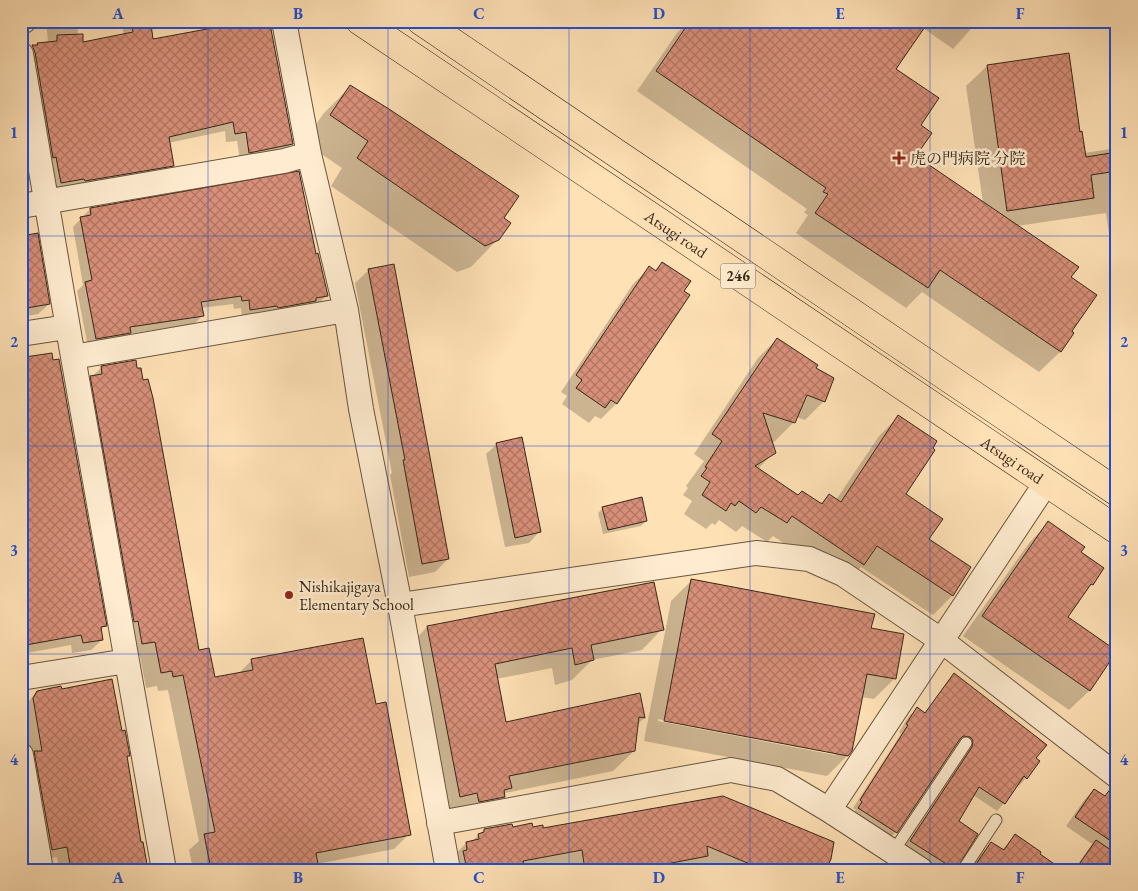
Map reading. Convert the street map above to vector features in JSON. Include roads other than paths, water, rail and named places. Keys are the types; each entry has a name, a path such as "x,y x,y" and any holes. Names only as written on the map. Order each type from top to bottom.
{"highway":[{"name":"Atsugi road","path":"360,21 1117,530"},
{"name":"Atsugi road","path":"421,21 1117,492"}],"street":[{"path":"284,21 309,154 346,310 361,409 400,606 448,870"},
{"path":"21,54 25,104 46,201 164,870"},
{"path":"21,206 284,161 309,154"},
{"path":"72,357 346,310"},
{"path":"21,334 67,328"},
{"path":"829,810 1046,483"},
{"path":"400,606 756,553 810,560 843,574 942,641 1117,776"},
{"path":"21,678 127,661"},
{"path":"21,755 41,870"},
{"path":"439,823 731,770 777,780 829,810 920,870"}],"lane":[{"path":"893,852 966,742"},
{"path":"963,870 996,820"}],"place":[{"name":"虎の門病院 分院","path":"899,158"},
{"name":"Nishikajigaya Elementary School","path":"289,595"}]}
